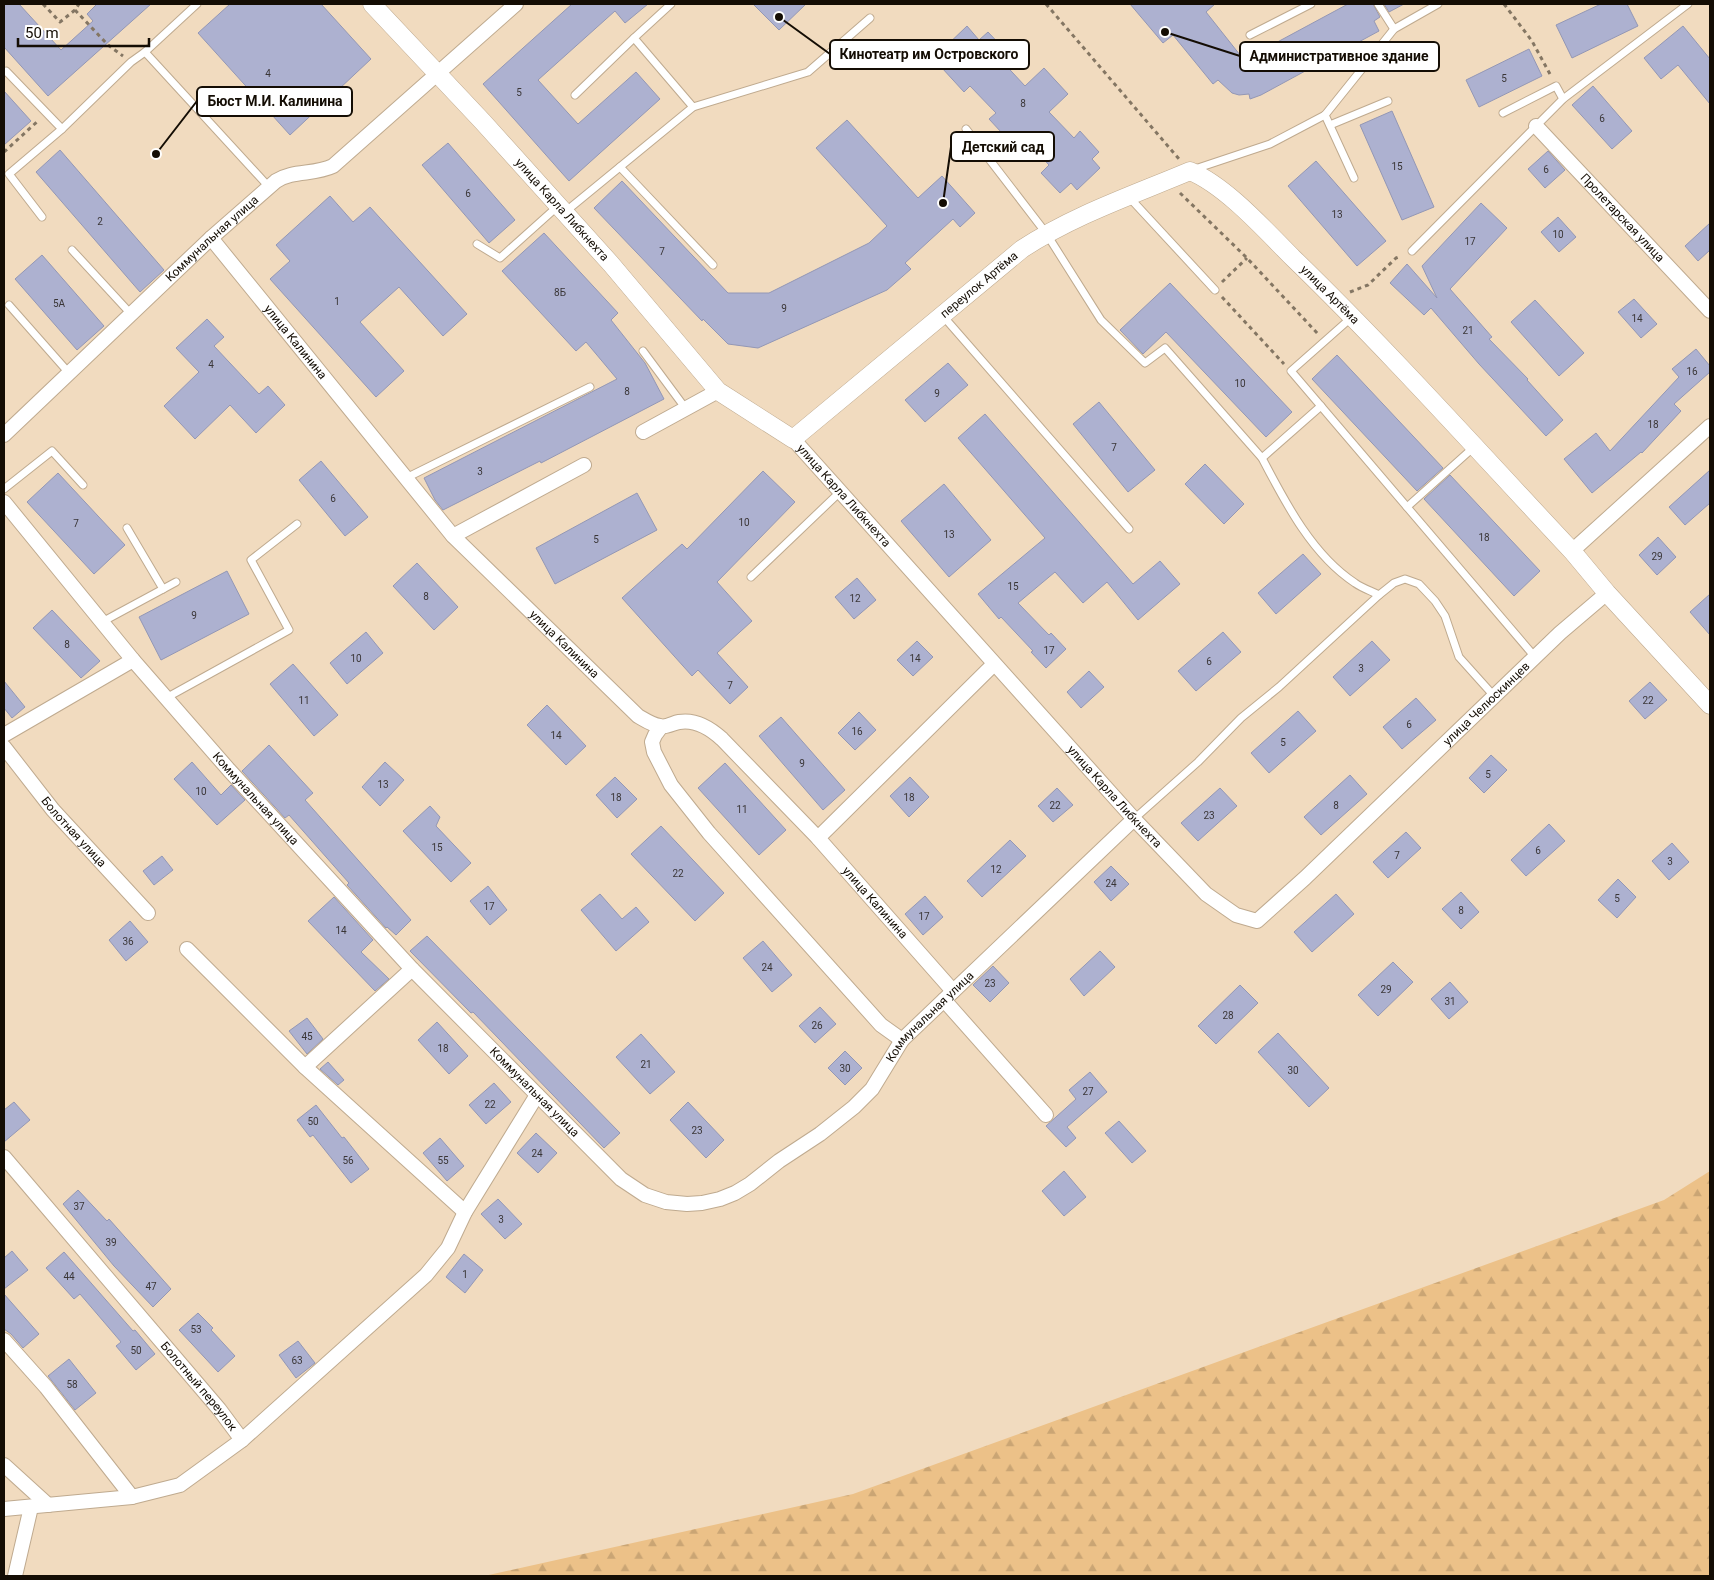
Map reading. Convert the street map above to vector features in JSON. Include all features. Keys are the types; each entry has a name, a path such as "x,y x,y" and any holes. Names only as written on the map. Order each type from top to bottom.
{"street":[{"name":"улица Карла Либкнехта","path":"372,4 612,264 718,392 793,439 1134,819 1206,894 1236,915 1257,921"},
{"name":"Коммунальная улица","path":"4,435 211,238 269,187 283,176 307,174 333,166 516,4"},
{"name":"Пролетарская улица","path":"1536,126 1710,311"},
{"name":"переулок Артёма","path":"793,439 1022,249 1046,233 1075,218 1190,171"},
{"name":"улица Артёма","path":"1190,171 1205,177 1217,186 1338,301 1572,551 1608,594"},
{"name":"улица Калинина","path":"211,238 453,536 638,716 649,723 661,727 681,721 698,723 710,729 818,838 1046,1115"},
{"path":"643,432 718,392"},
{"path":"1572,551 1710,426"},
{"path":"453,536 584,465"},
{"name":"Коммунальная улица","path":"4,502 166,698 229,770 412,969 621,1180 645,1194 666,1202 702,1203 735,1193 854,1108 872,1089 902,1040 1134,819"},
{"path":"1608,594 1710,705"},
{"name":"улица Челюскинцев","path":"1257,921 1305,878 1560,633 1608,594"},
{"path":"4,735 133,660"},
{"path":"818,838 994,664"},
{"path":"661,727 652,742 654,752 671,785 709,833 881,1026 902,1040"},
{"name":"Болотная улица","path":"4,748 53,810 148,913"},
{"path":"187,949 305,1067 465,1212"},
{"path":"305,1067 412,969"},
{"name":"Болотный переулок","path":"4,1157 219,1409 242,1440 426,1275 448,1248 465,1212 538,1095"},
{"path":"4,1340 46,1387 132,1497"},
{"path":"4,1509 132,1497 180,1485 242,1440"},
{"path":"4,1465 48,1505"},
{"path":"15,1576 31,1507"}],"lane":[{"path":"42,217 9,174 62,129 134,60 197,4"},
{"path":"575,95 671,4"},
{"path":"1250,35 1311,4"},
{"path":"1378,4 1394,29"},
{"path":"1190,171 1270,144 1325,114 1394,29 1438,4"},
{"path":"1412,251 1562,99 1688,4"},
{"path":"477,244 500,258 562,209 620,168 693,107 808,72 870,18"},
{"path":"634,38 693,107"},
{"path":"145,52 269,187"},
{"path":"4,72 6,71 62,129"},
{"path":"1502,113 1556,86 1562,99"},
{"path":"1330,125 1388,101"},
{"path":"1325,114 1354,178"},
{"path":"966,129 1046,233 1101,320 1145,363 1165,348 1262,458 1282,498 1308,536 1337,569 1356,584 1379,594"},
{"path":"620,168 713,265"},
{"path":"1128,196 1214,290"},
{"path":"72,250 131,314"},
{"path":"9,305 69,373"},
{"path":"943,316 1129,529"},
{"path":"1352,317 1291,371 1536,657"},
{"path":"643,351 686,409"},
{"path":"406,478 590,386"},
{"path":"1262,458 1321,406"},
{"path":"1407,506 1475,446"},
{"path":"4,489 52,451 83,485"},
{"path":"751,577 841,491"},
{"path":"166,698 289,630 251,560 296,524"},
{"path":"127,528 164,589"},
{"path":"1134,819 1198,762 1241,718 1279,687 1379,594 1394,583 1405,579 1419,584 1435,600 1445,616 1459,657 1494,696"},
{"path":"102,622 176,582"}],"path":[{"path":"43,4 60,22 75,10 79,4"},
{"path":"1046,4 1190,171"},
{"path":"1504,4 1532,41 1556,86"},
{"path":"75,10 108,45"},
{"path":"4,152 47,113"},
{"path":"1167,180 1247,258 1325,341"},
{"path":"1338,301 1352,291 1368,285 1396,258 1412,251"},
{"path":"1247,258 1214,290 1291,371"}],"green space":[{"path":"1710,1171 1710,1576 484,1576 853,1494 1664,1200"}],"building":[{"path":"4,4 19,4 61,50 93,21 87,14 97,4 151,4 48,96 4,47"},
{"path":"230,4 321,4 371,59 290,135 198,33"},
{"path":"572,4 648,4 625,23 615,11 538,80 578,124 636,72 660,99 569,181 483,84"},
{"path":"753,4 806,4 779,30"},
{"path":"1130,4 1215,4 1206,12 1244,60 1348,4 1373,4 1380,17 1374,21 1379,31 1261,95 1250,99 1249,94 1239,95 1232,93 1218,80 1213,84 1173,35 1163,43"},
{"path":"1384,4 1404,4 1389,12"},
{"path":"1601,4 1627,4 1638,26 1572,58 1556,25"},
{"path":"967,26 979,40 988,32 1006,51 999,58 1025,86 1044,68 1068,94 1049,112 1074,138 1080,131 1099,152 1092,159 1100,168 1077,190 1071,183 1060,193 1041,173 1049,165 1023,137 1014,146 989,119 996,113 970,86 964,92 942,68 952,60 942,50"},
{"path":"1683,26 1710,59 1710,104 1678,65 1661,79 1644,58"},
{"path":"1529,49 1542,76 1479,107 1466,80"},
{"path":"1593,86 1632,131 1612,149 1572,105"},
{"path":"4,91 31,121 4,145"},
{"path":"1392,111 1434,207 1402,220 1360,125"},
{"path":"847,120 918,198 942,176 975,213 960,227 953,219 905,263 911,269 887,290 758,348 728,344 703,319 702,321 594,208 622,181 728,293 769,293 869,243 887,226 816,148"},
{"path":"448,143 515,220 489,243 422,165"},
{"path":"60,150 164,270 140,292 36,172"},
{"path":"1548,151 1565,170 1545,188 1528,169"},
{"path":"1316,161 1386,241 1357,266 1288,186"},
{"path":"330,196 353,222 370,207 467,314 443,336 399,287 360,322 404,371 376,397 270,279 290,261 276,245"},
{"path":"1481,203 1507,228 1450,289 1492,337 1489,339 1528,379 1563,420 1546,436 1479,364 1431,308 1424,315 1390,283 1407,264 1437,298 1422,266"},
{"path":"1558,217 1576,237 1559,252 1541,232"},
{"path":"1710,223 1710,250 1698,261 1685,246"},
{"path":"544,233 618,313 611,320 645,363 664,399 541,463 540,461 443,510 435,500 424,478 617,379 586,342 576,351 502,271"},
{"path":"42,255 104,326 77,350 15,279"},
{"path":"1170,283 1292,412 1266,437 1166,332 1143,354 1120,330"},
{"path":"1634,299 1657,324 1641,338 1618,312"},
{"path":"1535,300 1584,353 1559,376 1511,322"},
{"path":"207,319 224,337 214,346 259,394 268,386 285,405 256,433 230,405 195,439 164,406 199,372 176,348"},
{"path":"1696,349 1710,366 1710,372 1674,404 1681,411 1642,453 1592,493 1564,459 1596,433 1610,451 1679,377 1672,369"},
{"path":"1337,355 1443,468 1417,491 1312,379"},
{"path":"948,363 968,385 925,422 905,400"},
{"path":"1099,402 1155,470 1128,492 1073,424"},
{"path":"985,414 1133,584 1160,561 1180,584 1138,620 1107,582 1083,603 1055,572 1018,603 1049,635 1051,633 1066,649 1046,668 1031,652 1033,651 1001,617 999,619 978,594 1045,538 958,438"},
{"path":"321,461 368,517 345,536 299,480"},
{"path":"1205,464 1244,504 1224,524 1185,484"},
{"path":"1710,470 1710,503 1685,525 1669,507"},
{"path":"763,471 795,502 717,582 752,621 717,653 748,687 730,704 698,670 692,676 622,598 682,544 687,549"},
{"path":"58,473 125,545 94,574 27,502"},
{"path":"1450,475 1540,571 1514,596 1424,499"},
{"path":"944,484 991,540 949,577 901,521"},
{"path":"637,493 657,530 555,584 536,548"},
{"path":"1658,537 1676,557 1657,575 1639,555"},
{"path":"1303,554 1321,574 1276,614 1258,593"},
{"path":"417,563 458,607 434,630 393,586"},
{"path":"227,571 249,614 161,660 139,617"},
{"path":"857,578 876,600 854,619 835,597"},
{"path":"1710,594 1710,635 1690,612"},
{"path":"52,610 100,661 81,678 33,628"},
{"path":"366,632 383,653 347,684 330,663"},
{"path":"1223,632 1241,652 1196,691 1178,671"},
{"path":"917,641 933,657 913,676 897,660"},
{"path":"1372,641 1390,660 1350,696 1333,677"},
{"path":"293,664 338,715 314,736 270,684"},
{"path":"1089,671 1104,687 1081,708 1067,692"},
{"path":"4,681 25,707 12,718 4,708"},
{"path":"1650,682 1667,700 1645,719 1629,701"},
{"path":"1416,698 1436,720 1402,749 1383,727"},
{"path":"547,705 586,746 566,765 527,725"},
{"path":"1298,711 1316,731 1269,773 1251,753"},
{"path":"859,712 876,730 855,750 838,733"},
{"path":"781,717 845,790 823,810 759,736"},
{"path":"269,745 313,793 305,800 411,920 396,935 386,928 347,885 349,883 289,815 285,818 242,771"},
{"path":"1491,755 1507,770 1484,793 1469,778"},
{"path":"192,762 221,795 231,785 245,800 217,825 174,779"},
{"path":"385,762 404,780 380,806 362,787"},
{"path":"725,763 786,830 759,855 698,788"},
{"path":"1350,775 1367,794 1321,835 1304,817"},
{"path":"615,777 637,799 617,818 596,795"},
{"path":"910,777 929,797 909,817 890,796"},
{"path":"1057,788 1073,805 1053,822 1038,806"},
{"path":"1220,788 1237,806 1198,841 1181,823"},
{"path":"430,806 440,817 436,826 471,863 451,882 403,831"},
{"path":"1549,824 1565,841 1526,876 1511,860"},
{"path":"661,826 724,893 695,921 631,854"},
{"path":"1406,832 1421,848 1388,878 1373,862"},
{"path":"1010,840 1026,856 982,897 967,881"},
{"path":"1672,843 1689,862 1669,880 1652,861"},
{"path":"162,856 173,870 154,885 143,871"},
{"path":"1111,866 1129,884 1111,901 1094,882"},
{"path":"1618,879 1636,897 1617,918 1598,900"},
{"path":"488,886 507,910 490,925 470,901"},
{"path":"1461,892 1479,912 1461,929 1442,909"},
{"path":"600,894 622,919 636,907 649,922 616,951 581,910"},
{"path":"1336,894 1354,914 1312,952 1294,932"},
{"path":"925,896 943,917 923,935 905,914"},
{"path":"334,897 373,940 361,952 389,979 375,991 308,921"},
{"path":"130,921 148,942 126,961 109,940"},
{"path":"427,936 620,1133 604,1148 473,1012 471,1013 410,951"},
{"path":"763,941 792,975 772,992 743,958"},
{"path":"1100,951 1115,967 1084,996 1070,979"},
{"path":"1393,962 1413,982 1378,1016 1358,995"},
{"path":"993,966 1009,983 990,1002 973,985"},
{"path":"1450,982 1468,1002 1449,1019 1431,999"},
{"path":"1240,985 1258,1003 1216,1044 1198,1026"},
{"path":"820,1007 836,1024 815,1043 799,1026"},
{"path":"307,1018 323,1039 307,1054 289,1031"},
{"path":"437,1022 468,1056 449,1074 418,1040"},
{"path":"1278,1033 1329,1088 1309,1107 1258,1052"},
{"path":"641,1034 675,1072 650,1094 616,1057"},
{"path":"845,1051 862,1068 845,1085 828,1068"},
{"path":"328,1062 344,1080 338,1085 320,1069"},
{"path":"1090,1072 1107,1092 1067,1127 1076,1138 1066,1147 1046,1126 1076,1099 1069,1090"},
{"path":"494,1083 511,1102 486,1124 469,1105"},
{"path":"14,1102 30,1120 4,1142 4,1110"},
{"path":"688,1102 724,1140 706,1158 670,1120"},
{"path":"316,1105 369,1169 351,1183 313,1135 310,1137 297,1120"},
{"path":"1119,1121 1146,1151 1132,1163 1105,1133"},
{"path":"536,1133 557,1153 538,1173 517,1153"},
{"path":"440,1138 464,1166 447,1181 423,1153"},
{"path":"1064,1171 1086,1197 1064,1216 1042,1191"},
{"path":"78,1190 107,1221 109,1219 171,1289 153,1307 114,1266 63,1204"},
{"path":"498,1199 522,1224 505,1239 481,1214"},
{"path":"12,1251 28,1270 4,1289 4,1258"},
{"path":"64,1252 155,1354 136,1370 116,1346 121,1342 80,1294 74,1299 46,1268"},
{"path":"464,1254 483,1270 465,1293 446,1277"},
{"path":"4,1294 39,1334 23,1348 4,1329"},
{"path":"198,1313 213,1328 211,1330 235,1356 218,1372 179,1330"},
{"path":"298,1341 315,1363 296,1378 279,1355"},
{"path":"69,1359 96,1393 75,1410 48,1376"}],"place":[{"name":"Кинотеатр им Островского","path":"779,17"},
{"name":"Административное здание","path":"1165,32"},
{"name":"Бюст М.И. Калинина","path":"156,154"},
{"name":"Детский сад","path":"943,203"}]}
